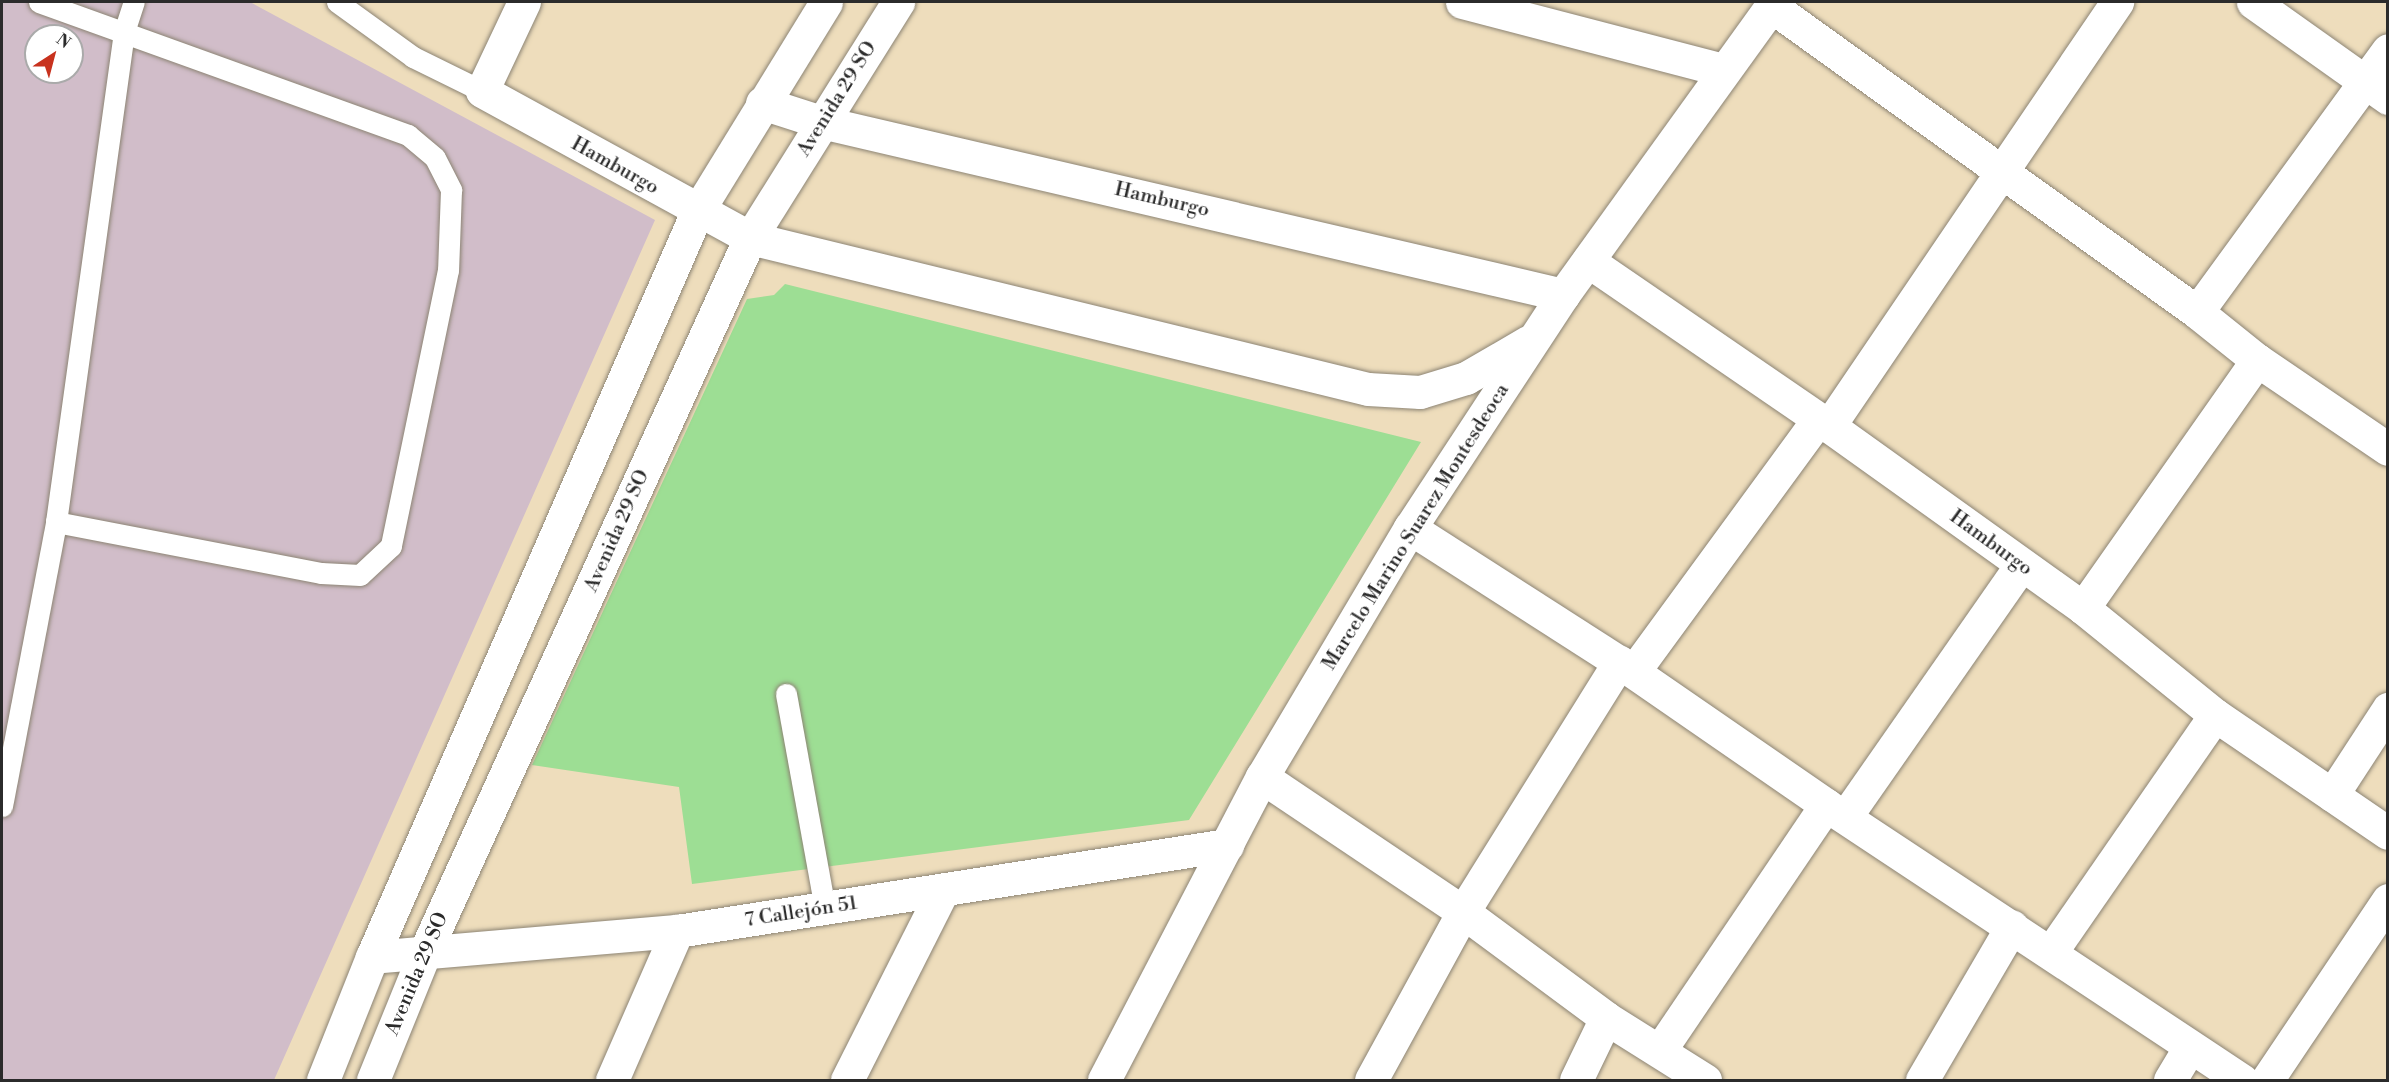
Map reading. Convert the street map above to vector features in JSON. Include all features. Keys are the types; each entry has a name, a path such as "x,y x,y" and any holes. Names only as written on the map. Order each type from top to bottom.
{"street":[{"path":"482,92 524,2"},
{"path":"323,1080 372,957 697,212 826,2"},
{"name":"Avenida 29 SO","path":"373,1080 425,952 750,238 898,2"},
{"path":"1462,2 1723,70"},
{"path":"1371,1080 1463,912 1626,666 1823,423 2001,173 2117,2"},
{"path":"2253,2 2376,90"},
{"path":"1773,4 2001,173 2197,312 2257,360 2388,449"},
{"name":"Marcelo Marino Suarez Montesdeoca","path":"1104,1080 1262,777 1410,528 1563,295 1723,70 1773,4"},
{"path":"2197,312 2376,90 2388,50"},
{"name":"Hamburgo","path":"482,92 697,212 750,238 1368,388 1420,392 1466,378 1535,339"},
{"name":"Hamburgo","path":"762,103 821,122 1563,295"},
{"name":"Hamburgo","path":"1588,261 1823,423 2083,608 2215,715 2388,833"},
{"path":"2083,608 2257,360"},
{"path":"1410,528 1626,666 1836,810 2242,1080"},
{"path":"1660,1050 1836,810 2021,565"},
{"path":"2332,795 2388,709"},
{"path":"2051,952 2215,715"},
{"path":"1262,777 1463,912 1606,1018 1705,1080"},
{"name":"7 Callejón 51","path":"372,957 677,931 1227,845"},
{"path":"847,1080 943,890"},
{"path":"2267,1080 2388,900"},
{"path":"1922,1080 2012,927"},
{"path":"612,1080 677,931"},
{"path":"1576,1080 1606,1018"},
{"path":"2170,1080 2190,1047"}],"lane":[{"path":"39,2 408,135 435,158 451,190 448,270 391,546 360,575 321,573 56,522"},
{"path":"2,806 56,522 124,32 134,2"},
{"path":"337,2 413,57 482,92"},
{"path":"786,694 825,909"}],"shaded area":[{"path":"2,2 250,2 655,220 274,1080 2,1080"}],"green space":[{"path":"785,284 1421,442 1189,820 692,884 679,787 532,765 747,299 774,295"}]}
